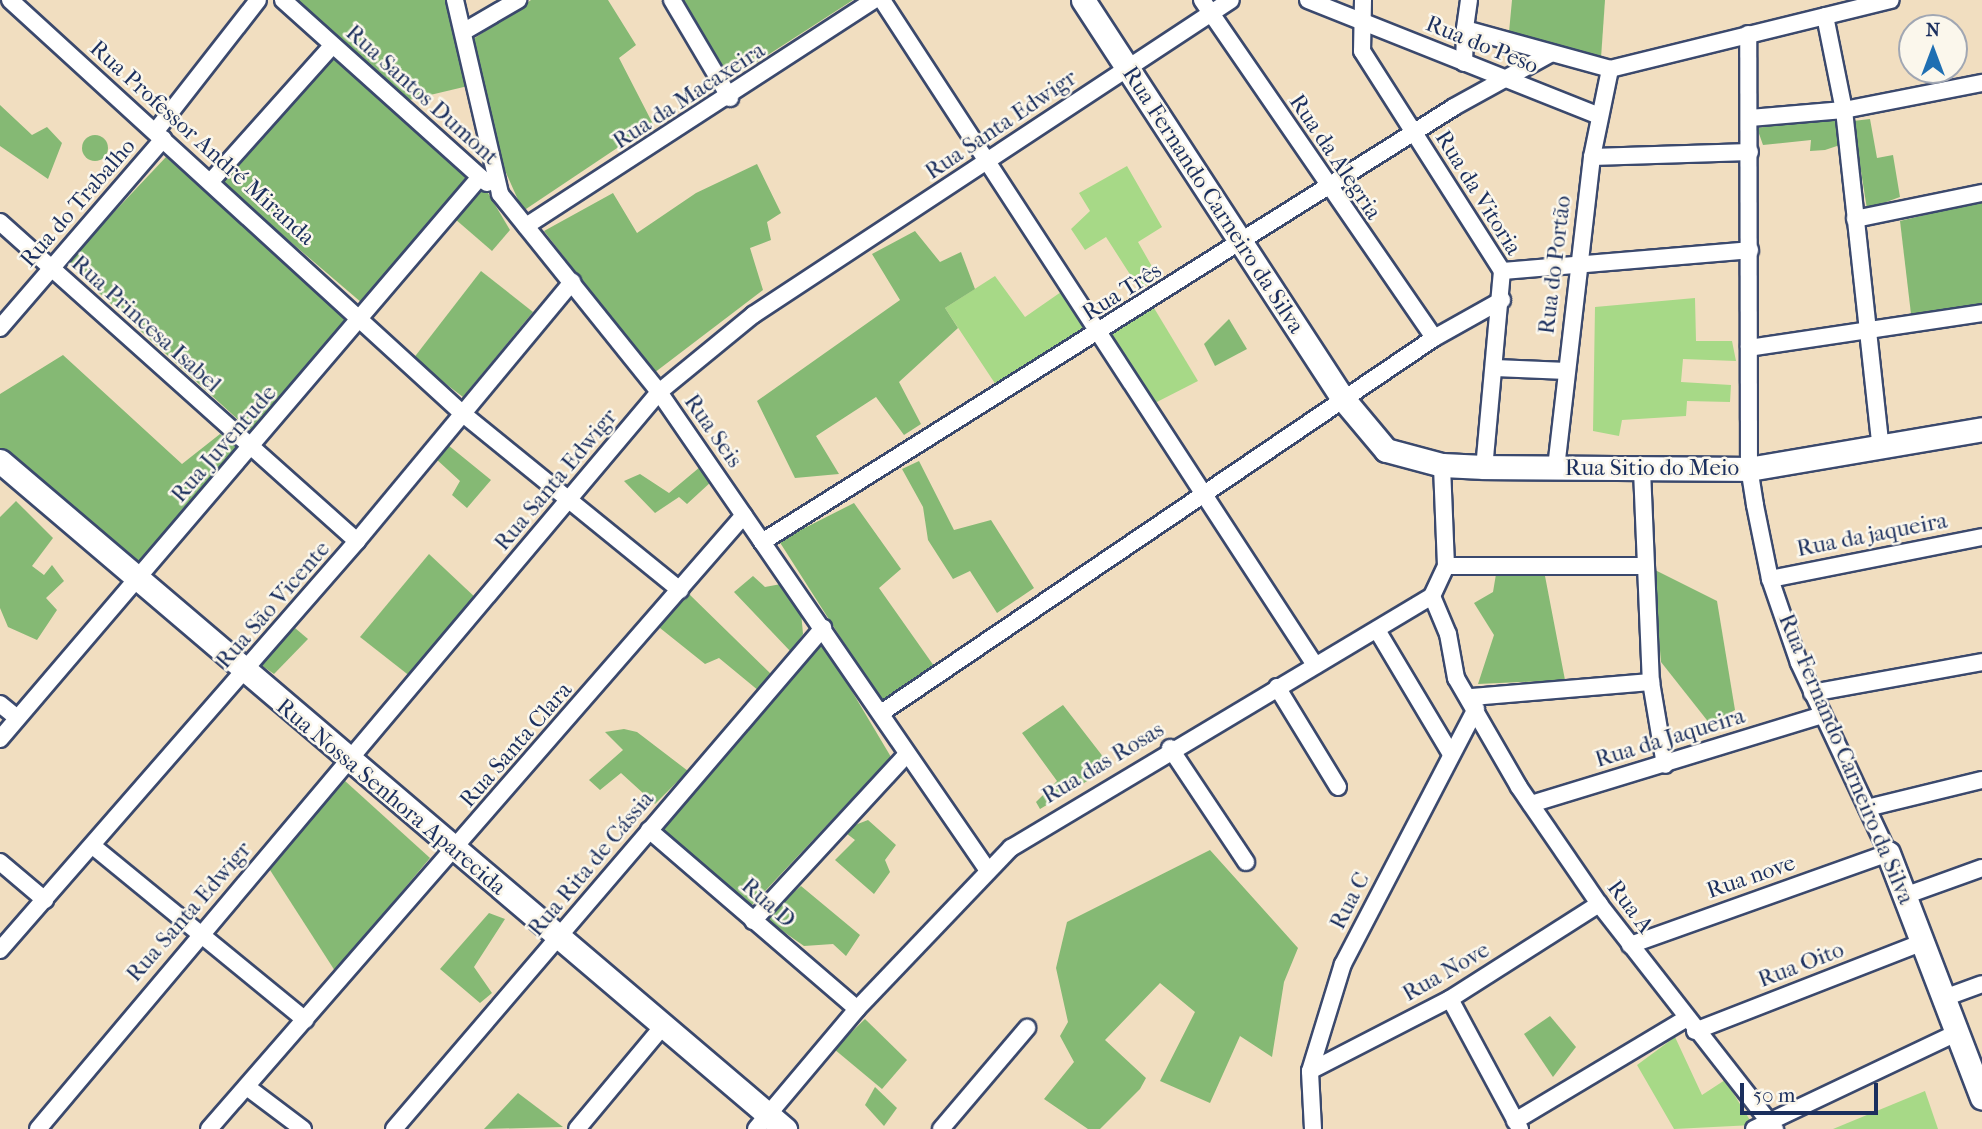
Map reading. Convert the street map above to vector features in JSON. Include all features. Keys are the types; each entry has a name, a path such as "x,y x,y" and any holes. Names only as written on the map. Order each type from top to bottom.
{"street":[{"name":"Rua Professor André Miranda","path":"10,0 159,136 212,180 462,413"},
{"name":"Rua do Trabalho","path":"0,328 159,136 258,0"},
{"name":"Rua Santos Dumont","path":"283,0 500,194"},
{"name":"Rua Seis","path":"454,0 500,194 659,392 881,713 906,755 987,869"},
{"path":"463,32 518,0"},
{"path":"672,0 730,99"},
{"name":"Rua da Macaxeira","path":"526,226 730,99 874,0"},
{"path":"882,0 1315,665"},
{"name":"Rua Fernando Carneiro da Silva","path":"1083,0 1344,400"},
{"name":"Rua Santa Edwigr","path":"39,1128 198,933 350,764 659,392 752,315 988,163 1126,69 1205,7 1231,0"},
{"name":"Rua do Peso","path":"1308,0 1599,116"},
{"name":"Rua da Vitoria","path":"1363,0 1359,20 1362,51 1502,271 1497,368 1484,467"},
{"path":"1464,62 1469,0"},
{"path":"1465,29 1610,69 1891,0"},
{"name":"Rua da Alegria","path":"1205,7 1328,189 1434,338"},
{"path":"1825,16 1844,110 1856,219 1864,333 1881,449"},
{"name":"Rua Fernando Carneiro da Silva","path":"1748,34 1749,469 1770,579 1812,693 1907,895 1982,1098"},
{"path":"212,180 332,46"},
{"name":"Rua Três","path":"762,542 1414,134 1550,54"},
{"name":"Rua do Portão","path":"1556,468 1564,371 1592,157 1610,69"},
{"path":"1750,118 1844,110 1982,83"},
{"path":"1592,157 1750,152"},
{"name":"Rua Juventude","path":"0,739 362,320 480,177"},
{"path":"1856,219 1982,193"},
{"name":"Rua Princesa Isabel","path":"0,222 357,541"},
{"path":"1502,271 1577,269 1750,250"},
{"name":"Rua São Vicente","path":"0,950 94,847 244,673 572,282"},
{"path":"881,713 1434,338 1502,300"},
{"path":"1749,348 1864,333 1982,313"},
{"path":"1497,368 1564,371"},
{"name":"Rua Sitio do Meio","path":"1344,400 1387,450 1443,465 1484,467 1749,469 1881,449 1982,429"},
{"path":"462,413 680,590"},
{"name":"Rua Nossa Senhora Aparecida","path":"0,461 454,853 663,1026 770,1124"},
{"path":"1432,596 1446,566 1443,465"},
{"path":"1642,470 1651,682 1665,765"},
{"name":"Rua Santa Clara","path":"209,1129 454,853 744,515"},
{"name":"Rua da jaqueira","path":"1770,579 1982,537"},
{"path":"1446,566 1644,566"},
{"name":"Rua das Rosas","path":"770,1124 857,1009 987,869 1080,801 1432,596"},
{"name":"Rua A","path":"1432,596 1448,634 1456,678 1474,703 1531,804 1599,904 1771,1124"},
{"name":"Rua Rita de Cássia","path":"394,1129 823,628"},
{"path":"1377,630 1451,754"},
{"path":"1812,693 1982,662"},
{"path":"1474,703 1651,682"},
{"path":"1277,687 1338,787"},
{"name":"Rua C","path":"1314,1129 1310,1071 1343,964 1451,754 1474,703"},
{"path":"0,704 17,718"},
{"name":"Rua da Jaqueira","path":"1531,804 1822,715"},
{"path":"1170,748 1246,862"},
{"path":"753,921 906,755"},
{"path":"1867,808 1982,780"},
{"name":"Rua D","path":"649,830 857,1009"},
{"path":"94,847 305,1020"},
{"name":"Rua nove","path":"1630,945 1888,853"},
{"path":"0,862 45,900"},
{"path":"1907,895 1982,868"},
{"name":"Rua Nove","path":"1310,1071 1450,999 1599,904"},
{"name":"Rua Oito","path":"1517,1125 1691,1024 1923,942"},
{"path":"1944,998 1982,985"},
{"path":"1450,999 1517,1125"},
{"path":"577,1129 663,1026"},
{"path":"941,1129 1027,1028"},
{"path":"1754,1129 1771,1124 1956,1033"},
{"path":"247,1087 303,1129"}],"green space":[{"path":"289,0 446,0 468,86 409,100"},
{"path":"531,0 608,0 636,45 619,58 653,124 523,211 499,157 472,40"},
{"path":"678,0 853,0 726,82"},
{"path":"1512,0 1605,0 1601,58 1509,32"},
{"path":"332,57 470,178 362,303 218,180"},
{"path":"0,105 32,135 47,127 62,143 48,179 0,146"},
{"path":"1841,116 1843,144 1825,150 1810,151 1811,140 1763,145 1757,128"},
{"path":"1870,119 1877,158 1893,155 1900,197 1867,209 1853,121"},
{"path":"95,135 104,139 108,148 104,157 95,161 86,157 82,148 86,139"},
{"path":"166,157 351,318 255,435 66,263"},
{"path":"757,164 781,213 767,222 771,240 750,248 763,290 654,373 544,231 613,193 637,233 696,193"},
{"path":"1127,166 1162,227 1138,242 1158,277 1140,290 1106,237 1085,250 1071,229 1090,211 1079,193"},
{"path":"485,188 510,230 492,251 455,219"},
{"path":"1982,201 1982,305 1911,314 1900,221"},
{"path":"915,231 940,262 961,252 975,289 945,308 958,328 899,382 921,424 904,435 876,397 816,436 839,474 795,478 757,401 900,300 872,254"},
{"path":"481,271 533,312 463,397 413,359"},
{"path":"995,276 1025,317 1061,292 1088,331 998,388 945,308"},
{"path":"1695,298 1696,341 1732,341 1736,361 1683,359 1681,382 1731,385 1730,402 1687,401 1686,416 1622,420 1619,436 1593,431 1595,307"},
{"path":"1154,308 1198,381 1151,405 1108,336"},
{"path":"1229,319 1247,349 1215,366 1204,344"},
{"path":"63,355 182,464 220,434 238,448 136,568 0,451 0,394"},
{"path":"448,445 491,480 467,508 452,495 460,481 435,458"},
{"path":"919,461 954,530 991,520 1034,588 997,613 970,571 953,579 928,540 923,507 902,469"},
{"path":"700,467 712,481 687,504 679,497 655,513 624,481 640,474 669,493"},
{"path":"16,501 53,538 32,566 44,575 52,565 64,581 46,598 57,610 37,640 8,627 0,608 0,517"},
{"path":"854,503 901,569 879,588 934,666 883,704 779,541"},
{"path":"429,554 478,600 411,677 360,637"},
{"path":"1653,569 1717,601 1735,710 1710,724 1661,662"},
{"path":"1496,574 1545,576 1565,680 1478,684 1494,635 1474,603 1493,592"},
{"path":"753,576 765,587 781,584 801,612 803,634 791,652 734,592"},
{"path":"689,594 772,675 759,691 719,658 705,664 655,624"},
{"path":"295,628 308,639 274,674 258,663"},
{"path":"822,641 891,757 750,907 660,828"},
{"path":"1063,705 1111,767 1040,809 1036,802 1057,781 1022,733"},
{"path":"624,729 637,732 688,771 655,804 621,773 600,790 589,780 623,750 605,732"},
{"path":"344,780 430,858 335,971 270,870"},
{"path":"868,820 896,845 885,860 890,872 874,894 835,860 855,840 842,830"},
{"path":"1210,850 1298,948 1284,982 1272,1057 1240,1036 1210,1103 1160,1081 1195,1012 1160,983 1105,1040 1146,1078 1140,1089 1100,1129 1088,1129 1044,1099 1074,1062 1060,1036 1068,1022 1056,968 1067,922"},
{"path":"801,886 860,935 846,956 833,944 804,946 764,918"},
{"path":"489,913 505,919 474,967 492,993 480,1003 440,969"},
{"path":"1550,1016 1576,1047 1553,1077 1524,1034"},
{"path":"865,1019 907,1060 882,1089 834,1049"},
{"path":"1675,1037 1702,1095 1725,1080 1753,1125 1674,1129 1637,1065"},
{"path":"875,1087 897,1108 884,1126 865,1105"},
{"path":"1925,1091 1938,1129 1833,1129"},
{"path":"518,1093 563,1127 484,1129"}]}
